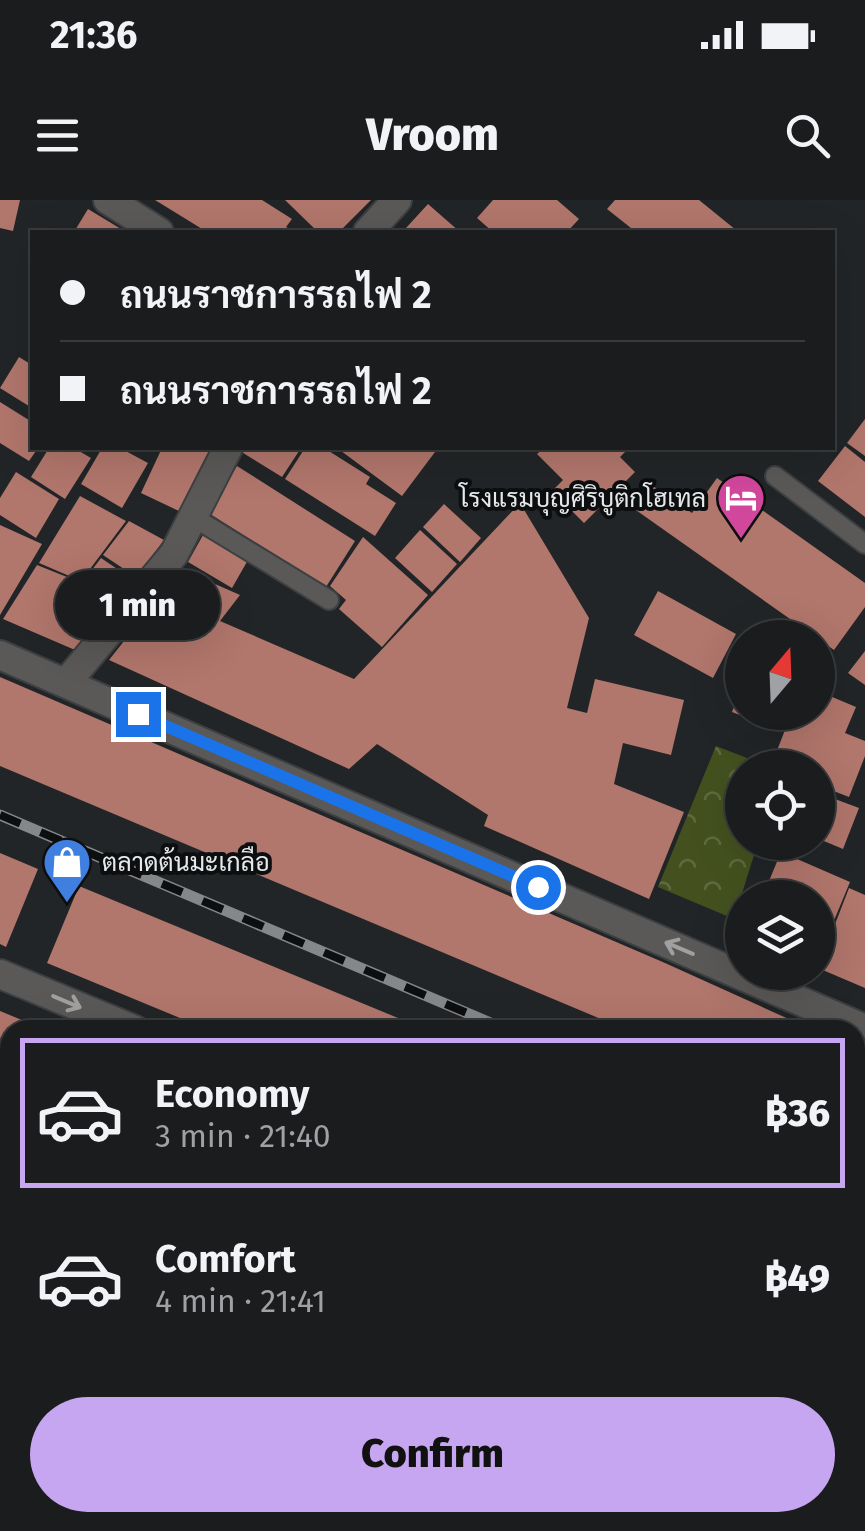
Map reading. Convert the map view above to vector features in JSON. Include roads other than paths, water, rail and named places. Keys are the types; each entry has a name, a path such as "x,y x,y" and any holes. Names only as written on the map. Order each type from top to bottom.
{"street":[{"path":"108,200 156,230"},
{"path":"370,230 397,200"},
{"path":"66,683 174,554 227,450"},
{"path":"0,654 844,1020"},
{"path":"0,974 110,1020"}],"lane":[{"path":"775,476 865,544"},
{"path":"193,517 328,600"}],"railway":[{"path":"0,815 483,1020"}],"place":[{"name":"โรงแรมบุญศิริบูติกโฮเทล","path":"741,540"},
{"name":"ตลาดต้นมะเกลือ","path":"67,904"}]}
